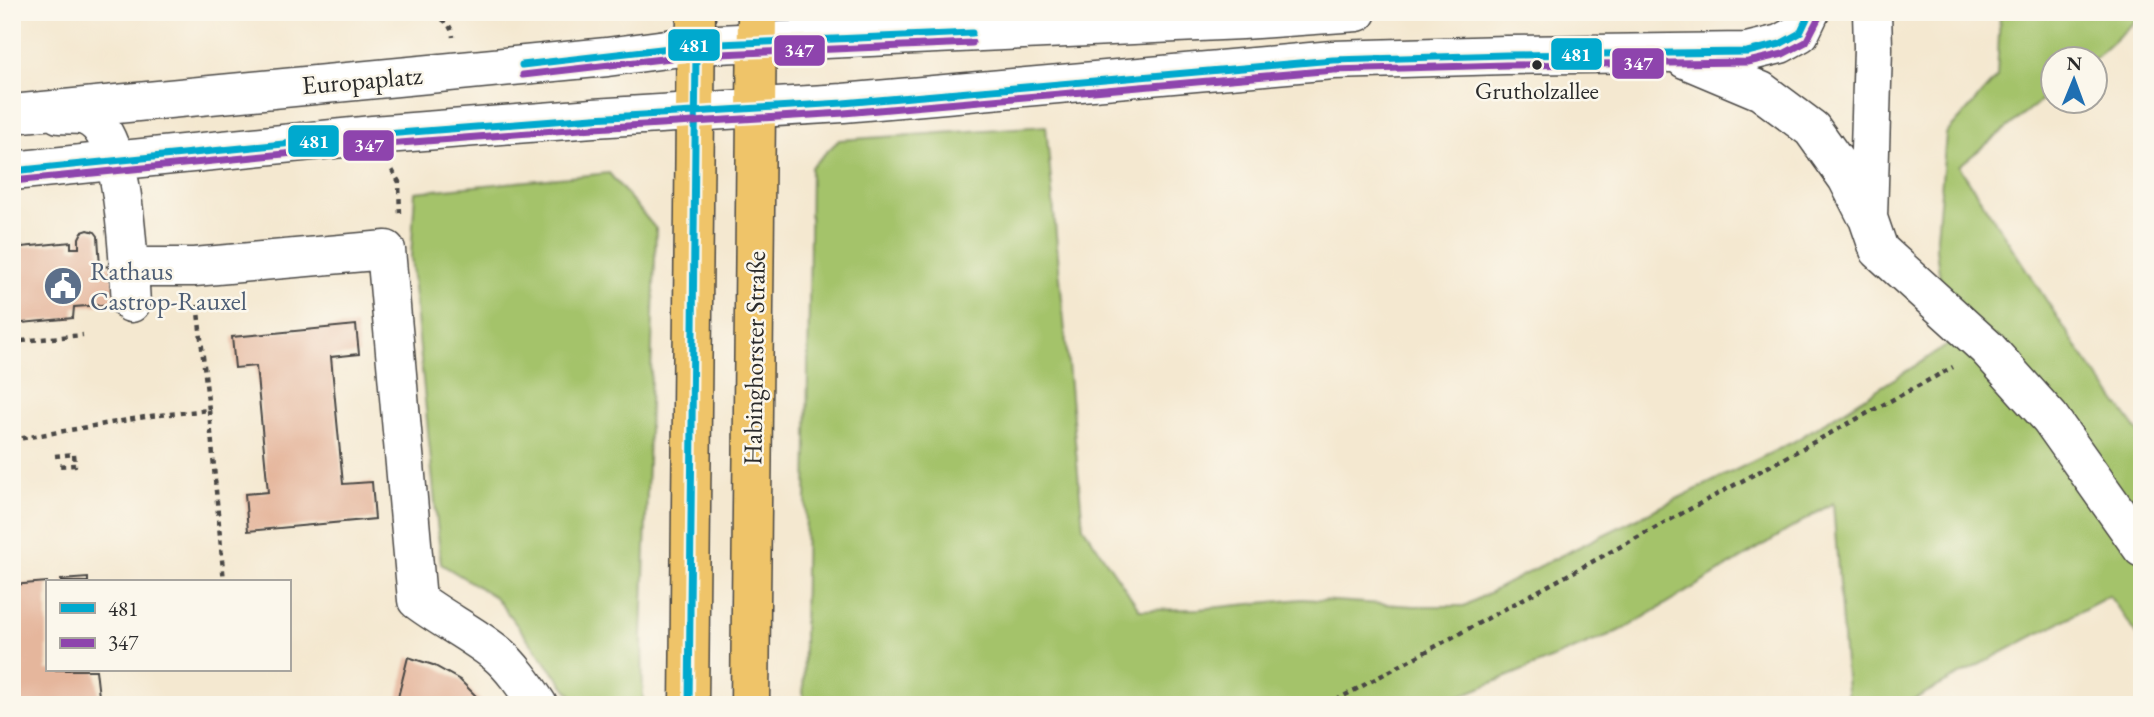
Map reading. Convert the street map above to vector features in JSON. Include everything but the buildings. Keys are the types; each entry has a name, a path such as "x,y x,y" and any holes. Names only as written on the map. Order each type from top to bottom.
{"main road":[{"name":"Habinghorster Straße","path":"750,705 757,28"},
{"path":"690,705 696,29"}],"street":[{"path":"696,29 1242,20 1357,12"},
{"path":"12,171 373,135 593,117 843,103 1333,60 1747,52 1780,44 1800,33 1810,12"},
{"path":"1868,218 1872,12"},
{"name":"Europaplatz","path":"20,113 607,57 696,29"},
{"path":"1673,55 1761,91 1812,129 1847,178 1868,218 1879,250 1987,348 2050,418 2142,548"},
{"name":"Europaplatz","path":"20,113 86,116 100,127 108,140 121,183 129,285 194,267 386,250 416,600 498,654 538,705"}],"path":[{"path":"393,12 433,14 453,30 454,38"},
{"path":"194,267 224,580"},
{"path":"12,342 83,335"},
{"path":"1327,705 1987,348"},
{"path":"12,440 151,416 209,410"},
{"path":"55,456 74,454 75,465 56,466"}],"green space":[{"path":"2000,12 2142,12 2142,15 2108,46 2038,46 2038,103 1959,166 2080,352 2142,437 2142,641 2109,596 1903,705 1848,705 1833,503 1626,628 1438,705 803,705 811,167 839,140 1046,126 1083,527 1140,610 1199,609 1302,599 1414,606 1464,606 1793,442 1948,345 1936,248 1946,134 1997,77"},
{"path":"609,173 656,229 642,636 643,705 579,705 495,597 441,564 411,257 415,192"}],"transit line":[{"name":"481","path":"12,171 373,135 843,103 1333,60 1747,52 1780,44 1800,33 1810,12"},
{"name":"347","path":"13,181 374,145 844,113 1334,70 1748,62 1783,54 1806,42 1819,17"},
{"name":"481","path":"522,65 696,45 972,33"},
{"name":"347","path":"523,75 697,55 972,43"},
{"name":"481","path":"689,705 696,52"}],"place":[{"name":"Grutholzallee","path":"1537,65"},
{"name":"Rathaus Castrop-Rauxel","path":"63,286"}]}
